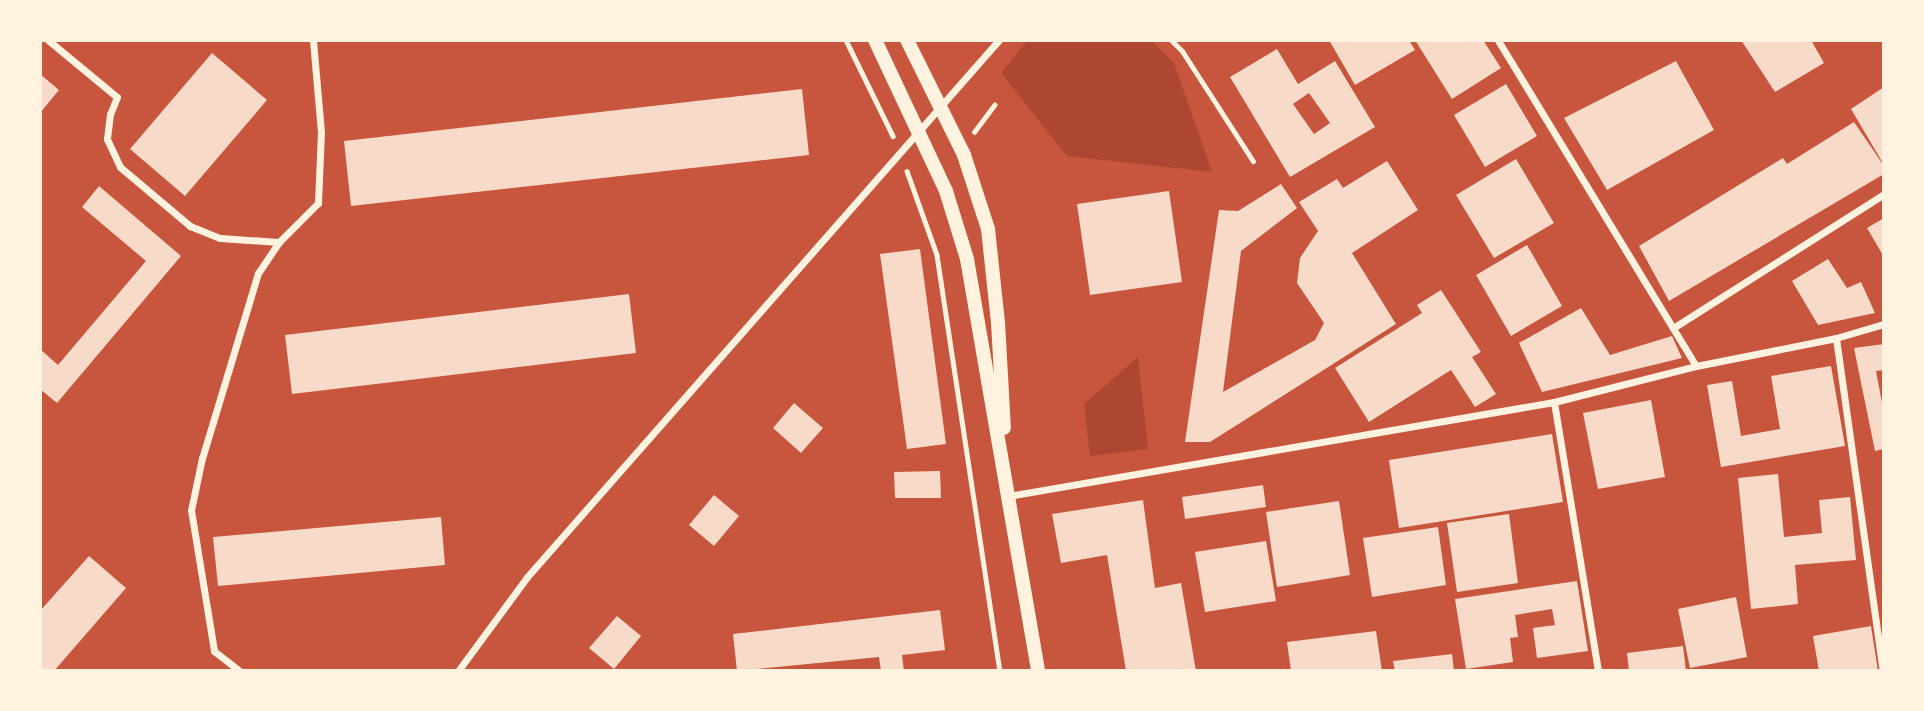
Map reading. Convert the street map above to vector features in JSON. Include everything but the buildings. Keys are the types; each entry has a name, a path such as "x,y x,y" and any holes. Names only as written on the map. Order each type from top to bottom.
{"main road":[{"path":"875,40 920,131 950,202 967,259 1038,671"},
{"path":"907,40 941,106 974,181 992,250 1007,496"}],"street":[{"path":"48,40 117,97 110,114 107,139 120,167 190,226 220,238 279,242"},
{"path":"240,671 214,651 191,510 202,458 258,273 279,242 318,203 321,132 313,40"},
{"path":"458,671 527,577 999,40"},
{"path":"1497,40 1696,366"},
{"path":"1673,328 1884,194"},
{"path":"1007,496 1554,402 1696,366 1836,338 1884,324"},
{"path":"1836,338 1880,607 1883,671"},
{"path":"1554,402 1598,671"}],"lane":[{"path":"1171,40 1182,51 1253,161"}],"path":[{"path":"846,40 901,154 937,255 1000,671"}],"shaded area":[{"path":"1028,40 1151,40 1174,63 1212,172 1067,156 1001,73"},
{"path":"1138,357 1148,449 1090,456 1084,404"}]}
